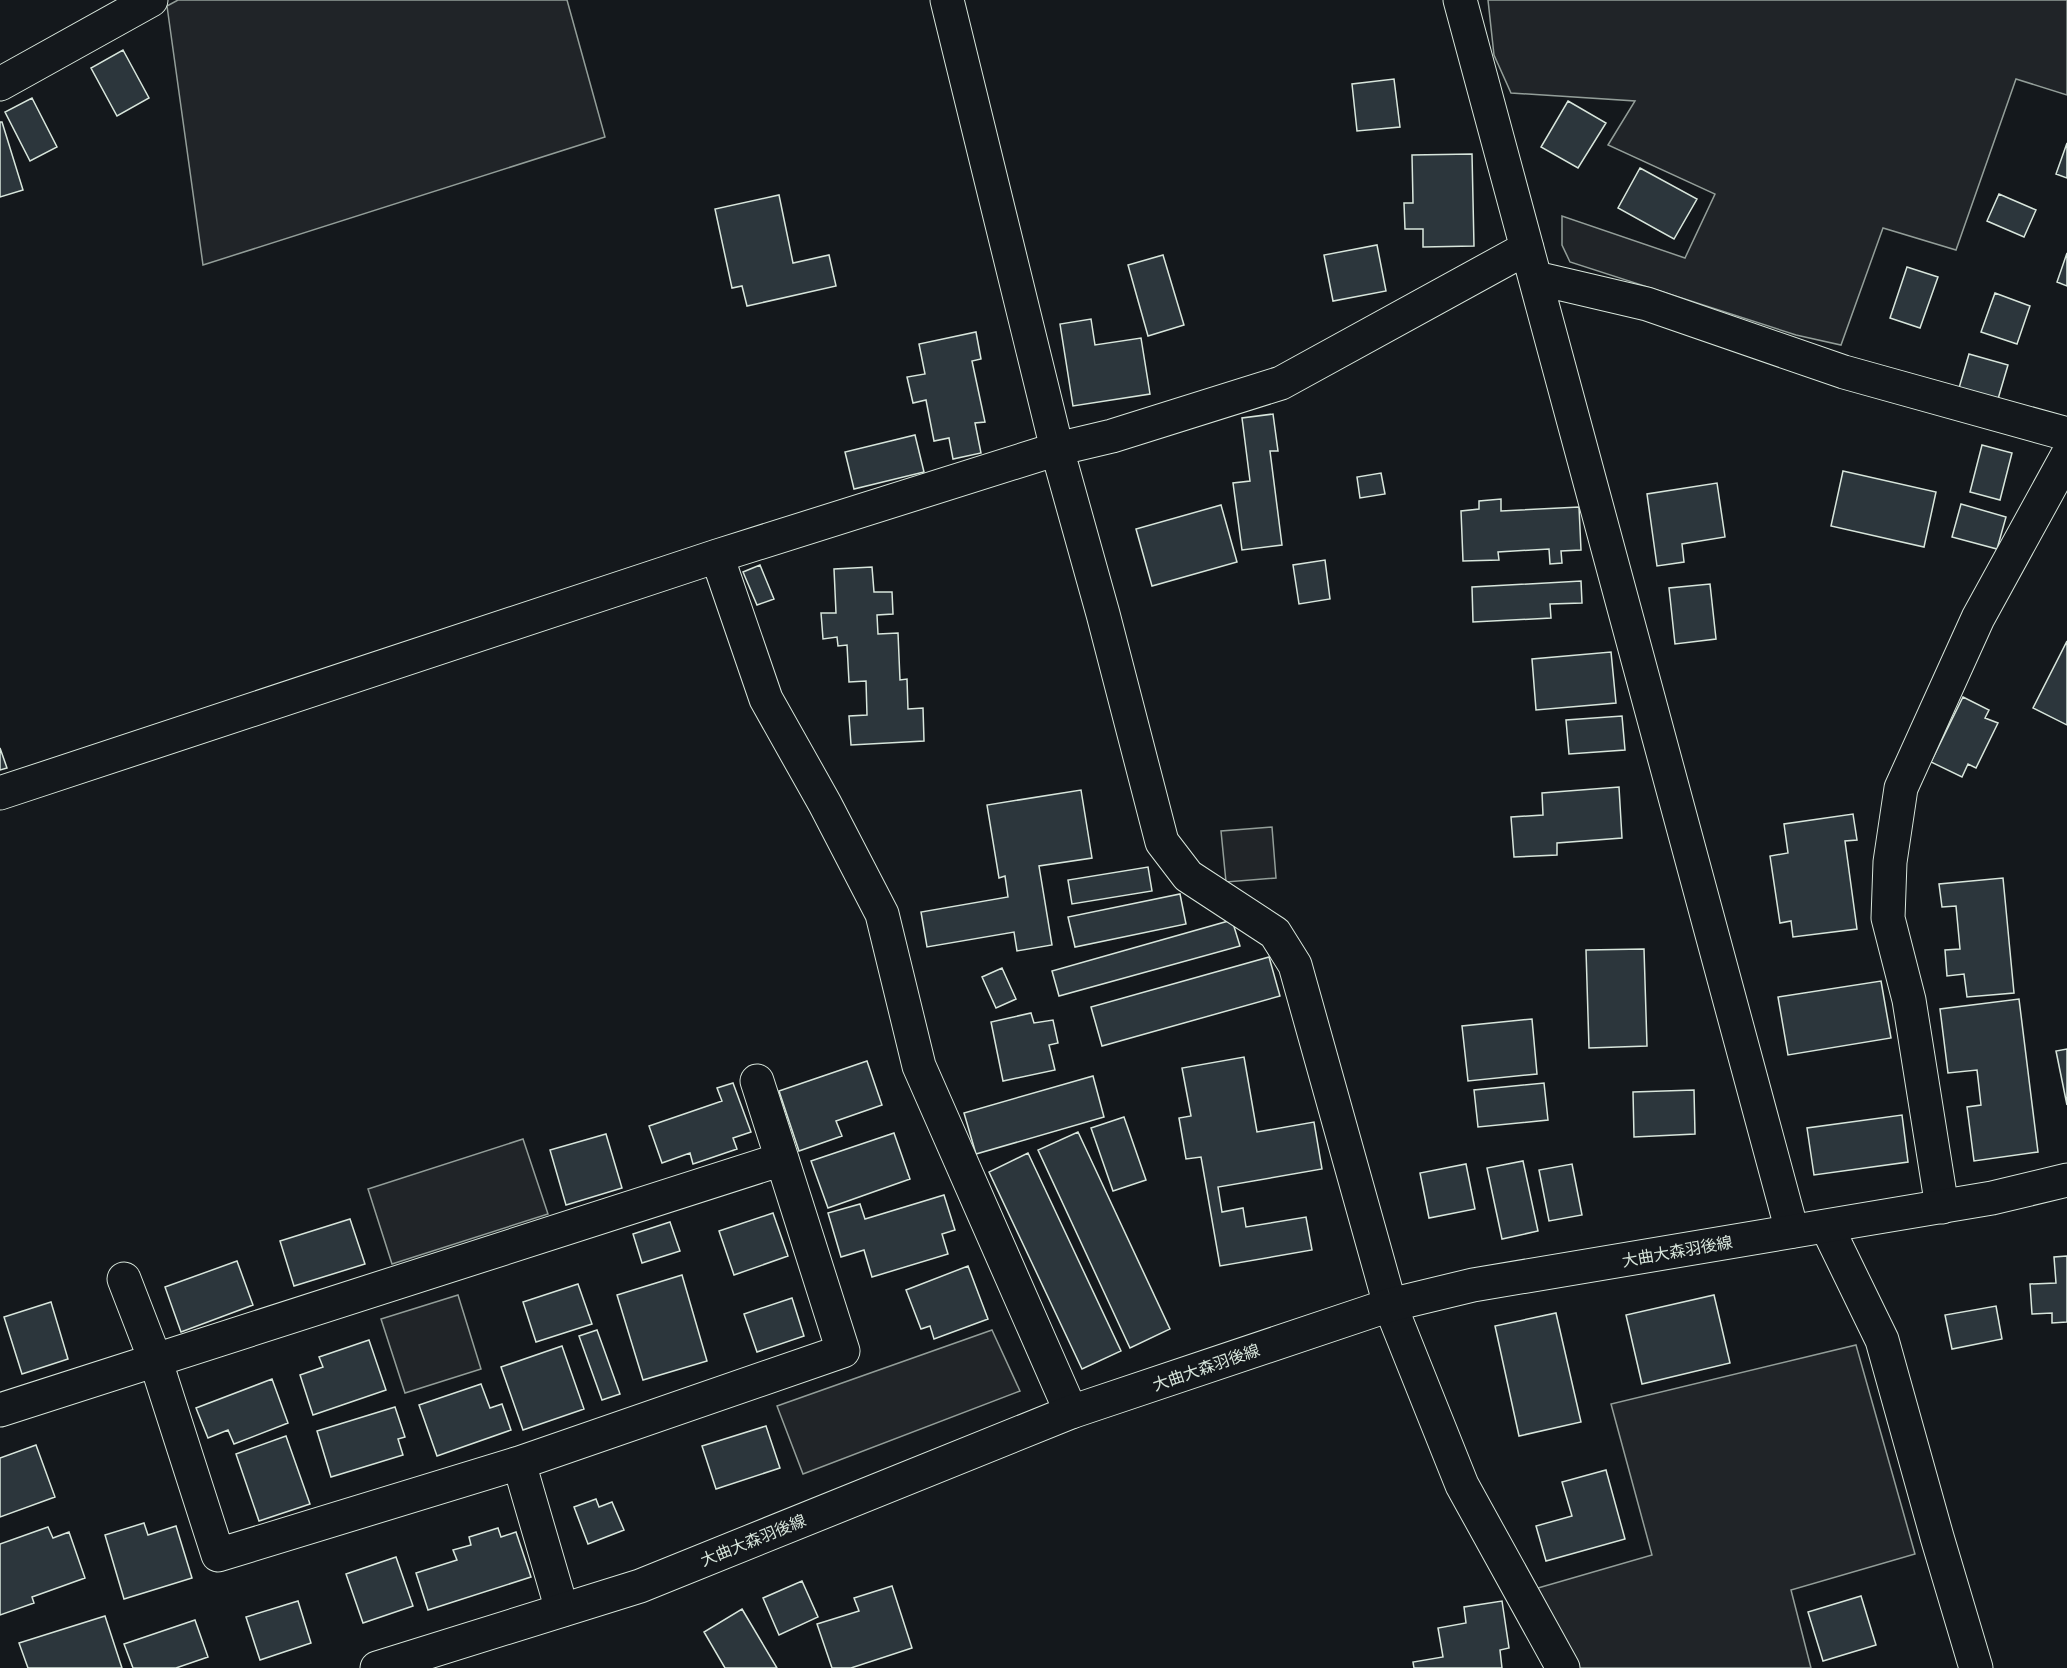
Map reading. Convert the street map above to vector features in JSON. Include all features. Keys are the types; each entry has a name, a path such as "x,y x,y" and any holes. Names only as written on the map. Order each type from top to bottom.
{"street":[{"path":"0,84 151,0"},
{"path":"947,0 1057,449 1103,614 1162,842 1188,876 1275,933 1295,965 1390,1305 1462,1485 1563,1668"},
{"path":"1460,0 1792,1231"},
{"path":"0,793 717,556 1057,449 1112,436 1281,383 1532,263 1844,372 2067,434"},
{"path":"1942,1207 1909,1000 1888,918 1890,862 1901,788 1978,618 2067,456"},
{"path":"717,556 766,699 825,804 882,914 918,1066 1071,1412"},
{"path":"124,1278 156,1362 219,1555 519,1463 843,1352 757,1081"},
{"path":"0,1410 156,1362 782,1159"},
{"name":"大曲大森羽後線","path":"377,1668 640,1586 1071,1412 1390,1305 1473,1285 1942,1207 2067,1180"},
{"path":"1827,1227 1882,1340 1936,1537 1976,1668"},
{"path":"519,1463 562,1610"}],"shaded area":[{"path":"178,0 567,0 605,137 203,265 167,6"},
{"path":"1488,0 2067,0 2067,95 2016,79 1956,250 1883,228 1841,345 1796,335 1570,262 1562,245 1562,216 1685,258 1715,194 1608,145 1635,101 1511,93 1494,55"},
{"path":"1272,827 1276,878 1226,882 1221,831"},
{"path":"523,1139 548,1214 392,1264 368,1189"},
{"path":"458,1295 481,1369 405,1393 381,1319"},
{"path":"992,1330 1020,1391 803,1474 777,1406"},
{"path":"1856,1345 1915,1554 1791,1590 1811,1668 1577,1668 1538,1588 1652,1555 1611,1404"}],"building":[{"path":"123,50 149,98 117,116 91,68"},
{"path":"1394,79 1400,127 1357,131 1352,84"},
{"path":"32,98 57,147 30,161 5,112"},
{"path":"1568,101 1606,123 1578,168 1541,147"},
{"path":"0,122 2,122 23,190 0,197"},
{"path":"2067,143 2067,178 2056,174"},
{"path":"1472,154 1474,246 1423,247 1423,229 1405,229 1404,203 1413,203 1412,155"},
{"path":"1640,168 1697,199 1674,239 1618,208"},
{"path":"1999,194 2036,210 2024,237 1987,221"},
{"path":"779,195 793,263 829,255 836,286 747,306 742,286 732,288 715,209"},
{"path":"1377,245 1386,291 1333,301 1324,255"},
{"path":"2067,253 2067,286 2057,282"},
{"path":"1163,255 1184,325 1148,336 1128,265"},
{"path":"1907,267 1938,277 1920,328 1890,318"},
{"path":"1995,293 2030,306 2017,344 1981,332"},
{"path":"1091,319 1095,345 1141,338 1150,394 1073,406 1060,324"},
{"path":"976,332 981,359 972,361 985,422 975,423 981,453 953,459 949,438 934,441 926,400 913,403 907,377 925,374 919,344"},
{"path":"1969,354 2008,365 1998,399 1959,388"},
{"path":"1273,414 1278,451 1270,451 1282,545 1242,550 1233,483 1250,481 1242,418"},
{"path":"915,435 924,472 854,489 845,452"},
{"path":"1982,445 2012,453 2000,500 1970,492"},
{"path":"1843,471 1936,492 1924,547 1831,526"},
{"path":"1381,473 1385,494 1360,498 1357,477"},
{"path":"1717,483 1725,537 1682,544 1684,562 1657,566 1647,494"},
{"path":"1501,499 1501,511 1579,507 1581,550 1561,551 1562,563 1550,564 1549,549 1498,552 1499,560 1463,561 1461,511 1479,509 1479,501"},
{"path":"1961,504 2006,517 1997,549 1952,537"},
{"path":"1221,505 1237,562 1152,586 1136,529"},
{"path":"1325,560 1330,599 1299,604 1293,565"},
{"path":"760,565 774,599 757,605 743,572"},
{"path":"872,567 874,592 892,592 893,614 877,615 878,634 898,633 900,680 907,679 908,709 923,708 924,741 851,745 849,716 867,715 866,681 849,682 847,645 838,646 837,637 823,639 821,613 836,613 834,569"},
{"path":"1581,581 1582,603 1550,604 1551,618 1473,622 1472,587"},
{"path":"1710,584 1716,639 1675,644 1669,588"},
{"path":"2067,641 2067,725 2033,708"},
{"path":"1611,652 1616,703 1536,710 1532,659"},
{"path":"1963,697 1989,710 1985,718 1998,723 1976,768 1968,764 1962,777 1931,762"},
{"path":"1622,716 1625,750 1569,754 1566,720"},
{"path":"0,748 7,768 0,770"},
{"path":"1619,787 1622,838 1557,843 1557,855 1514,857 1511,817 1543,815 1542,793"},
{"path":"1081,790 1092,858 1039,866 1052,945 1017,951 1014,932 927,947 921,912 1008,897 1005,876 999,878 987,805"},
{"path":"1853,814 1857,840 1845,841 1857,929 1793,937 1791,921 1780,923 1770,856 1788,853 1784,824"},
{"path":"1148,867 1152,891 1072,904 1068,880"},
{"path":"2003,878 2014,993 1967,997 1964,974 1947,976 1945,950 1960,949 1956,906 1942,907 1939,884"},
{"path":"1180,894 1186,924 1075,947 1068,917"},
{"path":"1232,920 1240,946 1059,996 1052,971"},
{"path":"1644,949 1647,1046 1589,1048 1586,950"},
{"path":"1269,957 1280,996 1102,1046 1091,1007"},
{"path":"1002,968 1016,999 996,1008 982,977"},
{"path":"1881,981 1891,1038 1788,1055 1778,997"},
{"path":"2019,999 2038,1152 1974,1161 1967,1107 1981,1105 1977,1070 1948,1073 1940,1009"},
{"path":"1031,1013 1034,1023 1053,1020 1058,1043 1049,1045 1055,1070 1003,1081 991,1022"},
{"path":"1532,1019 1537,1074 1468,1081 1462,1026"},
{"path":"2067,1049 2067,1105 2056,1051"},
{"path":"1244,1057 1257,1132 1314,1122 1322,1169 1218,1187 1222,1212 1243,1208 1246,1227 1306,1217 1312,1250 1220,1266 1201,1157 1186,1159 1179,1118 1191,1116 1182,1068"},
{"path":"867,1061 882,1105 836,1121 842,1136 799,1151 779,1091"},
{"path":"1093,1076 1104,1117 976,1154 964,1113"},
{"path":"733,1083 751,1132 733,1138 737,1149 693,1164 690,1153 662,1163 649,1126 722,1101 717,1088"},
{"path":"1544,1083 1548,1120 1478,1127 1474,1090"},
{"path":"1694,1090 1695,1134 1634,1137 1633,1092"},
{"path":"1902,1115 1908,1162 1814,1175 1807,1128"},
{"path":"1124,1117 1146,1180 1113,1191 1091,1128"},
{"path":"1078,1132 1170,1329 1130,1348 1038,1150"},
{"path":"894,1133 910,1179 828,1208 811,1161"},
{"path":"606,1134 622,1188 566,1205 550,1150"},
{"path":"1028,1153 1121,1351 1082,1369 989,1172"},
{"path":"1523,1161 1538,1231 1502,1239 1487,1168"},
{"path":"1466,1164 1475,1209 1429,1218 1420,1173"},
{"path":"1572,1164 1582,1215 1549,1221 1539,1170"},
{"path":"944,1195 955,1230 942,1234 948,1254 872,1277 864,1250 841,1257 828,1213 860,1204 865,1219"},
{"path":"773,1213 788,1256 734,1275 719,1231"},
{"path":"350,1219 365,1264 294,1286 280,1241"},
{"path":"670,1222 680,1251 642,1263 633,1234"},
{"path":"2067,1256 2067,1322 2052,1323 2052,1313 2032,1314 2030,1284 2056,1283 2054,1257"},
{"path":"237,1261 253,1305 181,1332 165,1287"},
{"path":"968,1266 988,1319 934,1339 930,1326 921,1329 906,1290"},
{"path":"682,1275 707,1361 643,1380 617,1295"},
{"path":"578,1284 592,1324 536,1342 523,1302"},
{"path":"1714,1295 1730,1363 1642,1384 1626,1315"},
{"path":"792,1298 804,1336 757,1352 744,1314"},
{"path":"51,1302 68,1359 22,1374 4,1317"},
{"path":"1996,1306 2002,1339 1952,1349 1945,1315"},
{"path":"1556,1313 1581,1422 1519,1436 1495,1326"},
{"path":"597,1330 620,1394 602,1400 579,1336"},
{"path":"369,1340 386,1390 313,1415 300,1375 323,1367 319,1357"},
{"path":"562,1346 584,1409 523,1430 501,1367"},
{"path":"272,1379 288,1423 234,1444 228,1430 208,1438 196,1408"},
{"path":"481,1384 490,1408 502,1404 511,1430 437,1456 419,1405"},
{"path":"395,1407 405,1437 398,1439 403,1455 331,1477 317,1431"},
{"path":"766,1426 780,1468 716,1489 702,1446"},
{"path":"286,1436 310,1504 259,1521 236,1454"},
{"path":"36,1445 55,1497 0,1517 0,1458"},
{"path":"1606,1470 1625,1539 1546,1561 1536,1526 1572,1516 1562,1482"},
{"path":"596,1499 599,1507 612,1502 624,1530 588,1544 574,1507"},
{"path":"144,1523 148,1535 176,1526 192,1578 124,1599 105,1535"},
{"path":"48,1527 53,1538 69,1532 85,1578 32,1597 34,1603 0,1615 0,1544"},
{"path":"498,1528 501,1537 516,1532 531,1577 428,1610 416,1573 457,1560 453,1550 471,1545 469,1537"},
{"path":"396,1557 413,1606 363,1623 346,1574"},
{"path":"802,1581 818,1617 779,1635 763,1598"},
{"path":"892,1586 912,1648 851,1668 832,1668 817,1624 859,1611 854,1598"},
{"path":"1861,1596 1876,1645 1823,1661 1808,1612"},
{"path":"298,1601 311,1643 260,1660 246,1617"},
{"path":"1502,1601 1509,1648 1500,1650 1502,1668 1414,1668 1413,1662 1443,1657 1438,1628 1466,1623 1464,1607"},
{"path":"742,1609 777,1668 725,1668 704,1632"},
{"path":"105,1616 122,1668 28,1668 19,1643"},
{"path":"195,1620 208,1657 176,1668 133,1668 124,1644"}]}
